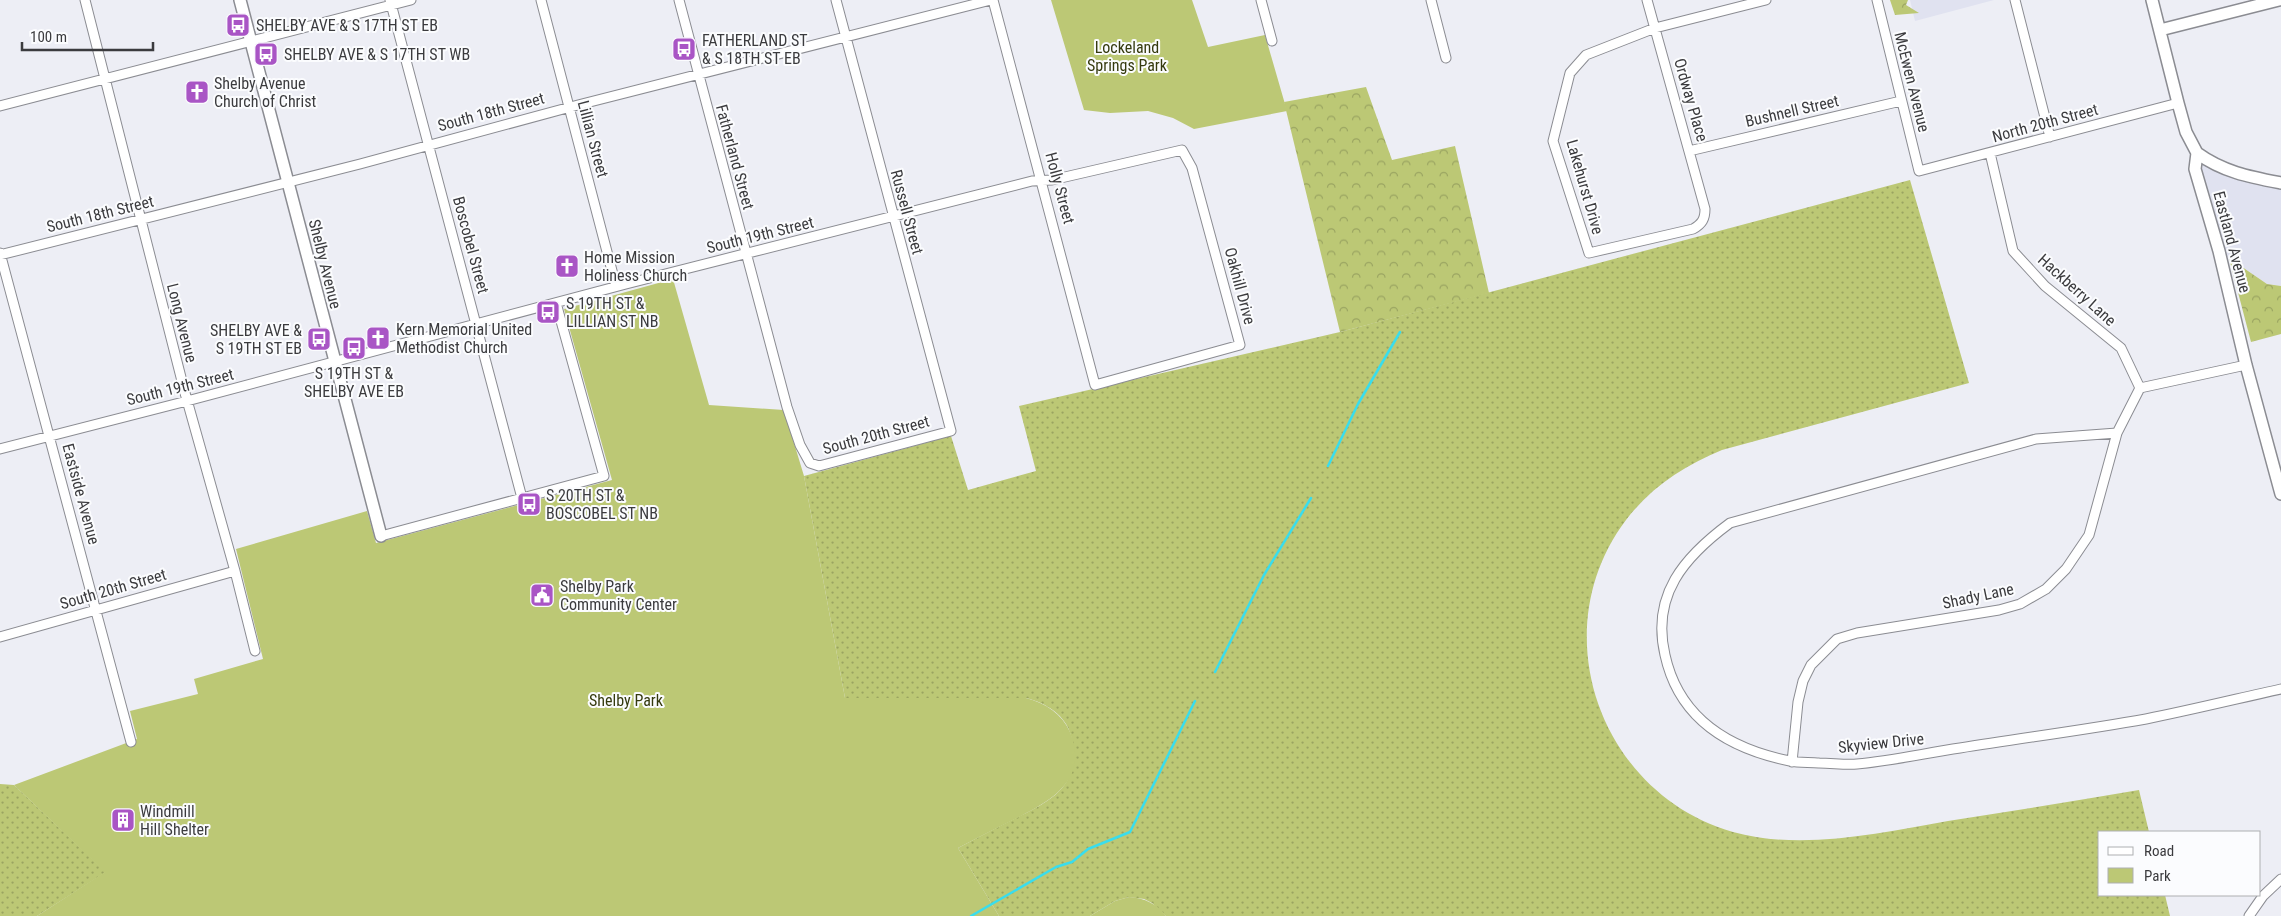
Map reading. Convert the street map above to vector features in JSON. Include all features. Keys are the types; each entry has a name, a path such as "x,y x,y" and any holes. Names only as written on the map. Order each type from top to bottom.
{"street":[{"name":"Long Avenue","path":"85,0 187,401 256,652"},
{"name":"Shelby Avenue","path":"240,0 381,536"},
{"path":"0,106 251,42 391,3 412,0"},
{"name":"Lillian Street","path":"541,0 616,286"},
{"name":"Fatherland Street","path":"679,0 697,75 787,408 800,445 810,463"},
{"name":"Russell Street","path":"836,0 892,216 951,431"},
{"name":"South 18th Street","path":"0,254 141,220 570,107 992,0"},
{"name":"Holly Street","path":"992,0 1042,181 1095,385"},
{"path":"1261,0 1272,41"},
{"path":"1431,0 1446,58"},
{"name":"Ordway Place","path":"1647,0 1705,209"},
{"name":"Lakehurst Drive","path":"1705,209 1705,216 1701,224 1693,229 1588,253 1553,141 1570,73 1586,55 1655,28 1766,0"},
{"name":"McEwen Avenue","path":"1877,0 1919,171"},
{"path":"2015,0 2050,137"},
{"name":"Eastland Avenue","path":"2152,0 2186,132 2197,154 2195,169 2219,251 2246,365 2280,490"},
{"path":"2160,30 2279,0"},
{"name":"Boscobel Street","path":"391,3 522,498"},
{"name":"Bushnell Street","path":"1690,151 1901,101"},
{"name":"North 20th Street","path":"1919,171 2178,103"},
{"name":"South 19th Street","path":"0,449 616,286 1032,180 1052,180 1182,150"},
{"name":"Oakhill Drive","path":"1095,385 1240,345 1192,168 1182,150"},
{"name":"Hackberry Lane","path":"1990,153 2013,251 2045,286 2121,348 2140,388"},
{"path":"2197,154 2213,165 2230,172 2281,183"},
{"name":"Eastside Avenue","path":"0,254 131,742"},
{"path":"381,536 604,476 556,303"},
{"path":"2140,388 2246,365"},
{"name":"Shady Lane","path":"1792,762 1798,702 1803,680 1811,665 1837,639 1857,633 1999,610 2020,604 2046,589 2066,569 2089,535 2117,433 2140,388"},
{"name":"South 20th Street","path":"810,463 816,466 826,465 951,431"},
{"name":"Skyview Drive","path":"2117,433 2036,440 1730,523 1706,541 1686,562 1669,588 1661,619 1662,645 1668,671 1679,695 1688,708 1714,731 1752,751 1792,762 1856,764 2146,719 2281,689"},
{"name":"South 20th Street","path":"0,637 235,571"},
{"path":"2249,916 2263,896 2281,879"}],"shaded area":[{"path":"1910,0 1994,0 1915,21"},
{"path":"2197,153 2281,183 2281,286 2267,284 2219,251"}],"green space":[{"name":"Lockeland Springs Park","path":"1051,0 1192,0 1208,47 1265,35 1287,111 1194,129 1173,118 1148,111 1110,113 1084,110"},
{"path":"1890,0 1908,0 1906,5 1919,13 1895,15"},
{"path":"1366,87 1392,160 1455,146 1489,293 1340,332 1284,102"},
{"path":"1910,180 1969,383 1722,450 1682,470 1646,497 1626,520 1601,564 1589,610 1588,657 1598,703 1619,746 1648,783 1687,812 1733,832 1759,837 1813,840 1868,835 2139,790 2149,831 2098,831 2098,896 2165,896 2170,916 1166,916 1152,903 1144,899 1129,897 1115,901 1090,916 999,916 958,848 1042,804 1062,788 1069,778 1073,767 1074,753 1071,736 1065,722 1048,707 1026,698 845,698 804,476 951,436 968,490 1036,471 1019,406 1340,332"},
{"path":"2229,258 2267,284 2281,286 2281,334 2251,342"},
{"name":"Shelby Park","path":"673,279 709,405 784,410 804,476 845,698 1026,698 1047,706 1067,726 1075,749 1074,764 1070,777 1062,788 1039,806 958,848 999,916 37,916 105,872 14,785 137,739 130,711 198,694 194,679 263,659 236,549 367,511 376,543 612,480 564,309"},
{"path":"0,784 14,785 106,872 37,916 0,916"},
{"path":"1129,897 1150,902 1166,916 1090,916 1115,901"}],"waterway":[{"path":"1328,466 1358,404 1400,332"},
{"path":"1215,672 1264,575 1311,498"},
{"path":"971,916 1056,867 1072,862 1088,849 1130,832 1195,701"}],"place":[{"name":"SHELBY AVE & S 17TH ST EB","path":"238,25"},
{"name":"FATHERLAND ST & S 18TH ST EB","path":"684,49"},
{"name":"SHELBY AVE & S 17TH ST WB","path":"266,54"},
{"name":"Shelby Avenue Church of Christ","path":"197,92"},
{"name":"Home Mission Holiness Church","path":"567,266"},
{"name":"S 19TH ST & LILLIAN ST NB","path":"548,312"},
{"name":"Kern Memorial United Methodist Church","path":"378,338"},
{"name":"SHELBY AVE & S 19TH ST EB","path":"319,339"},
{"name":"S 19TH ST & SHELBY AVE EB","path":"354,348"},
{"name":"S 20TH ST & BOSCOBEL ST NB","path":"529,504"},
{"name":"Shelby Park Community Center","path":"542,595"},
{"name":"Windmill Hill Shelter","path":"123,820"}]}
